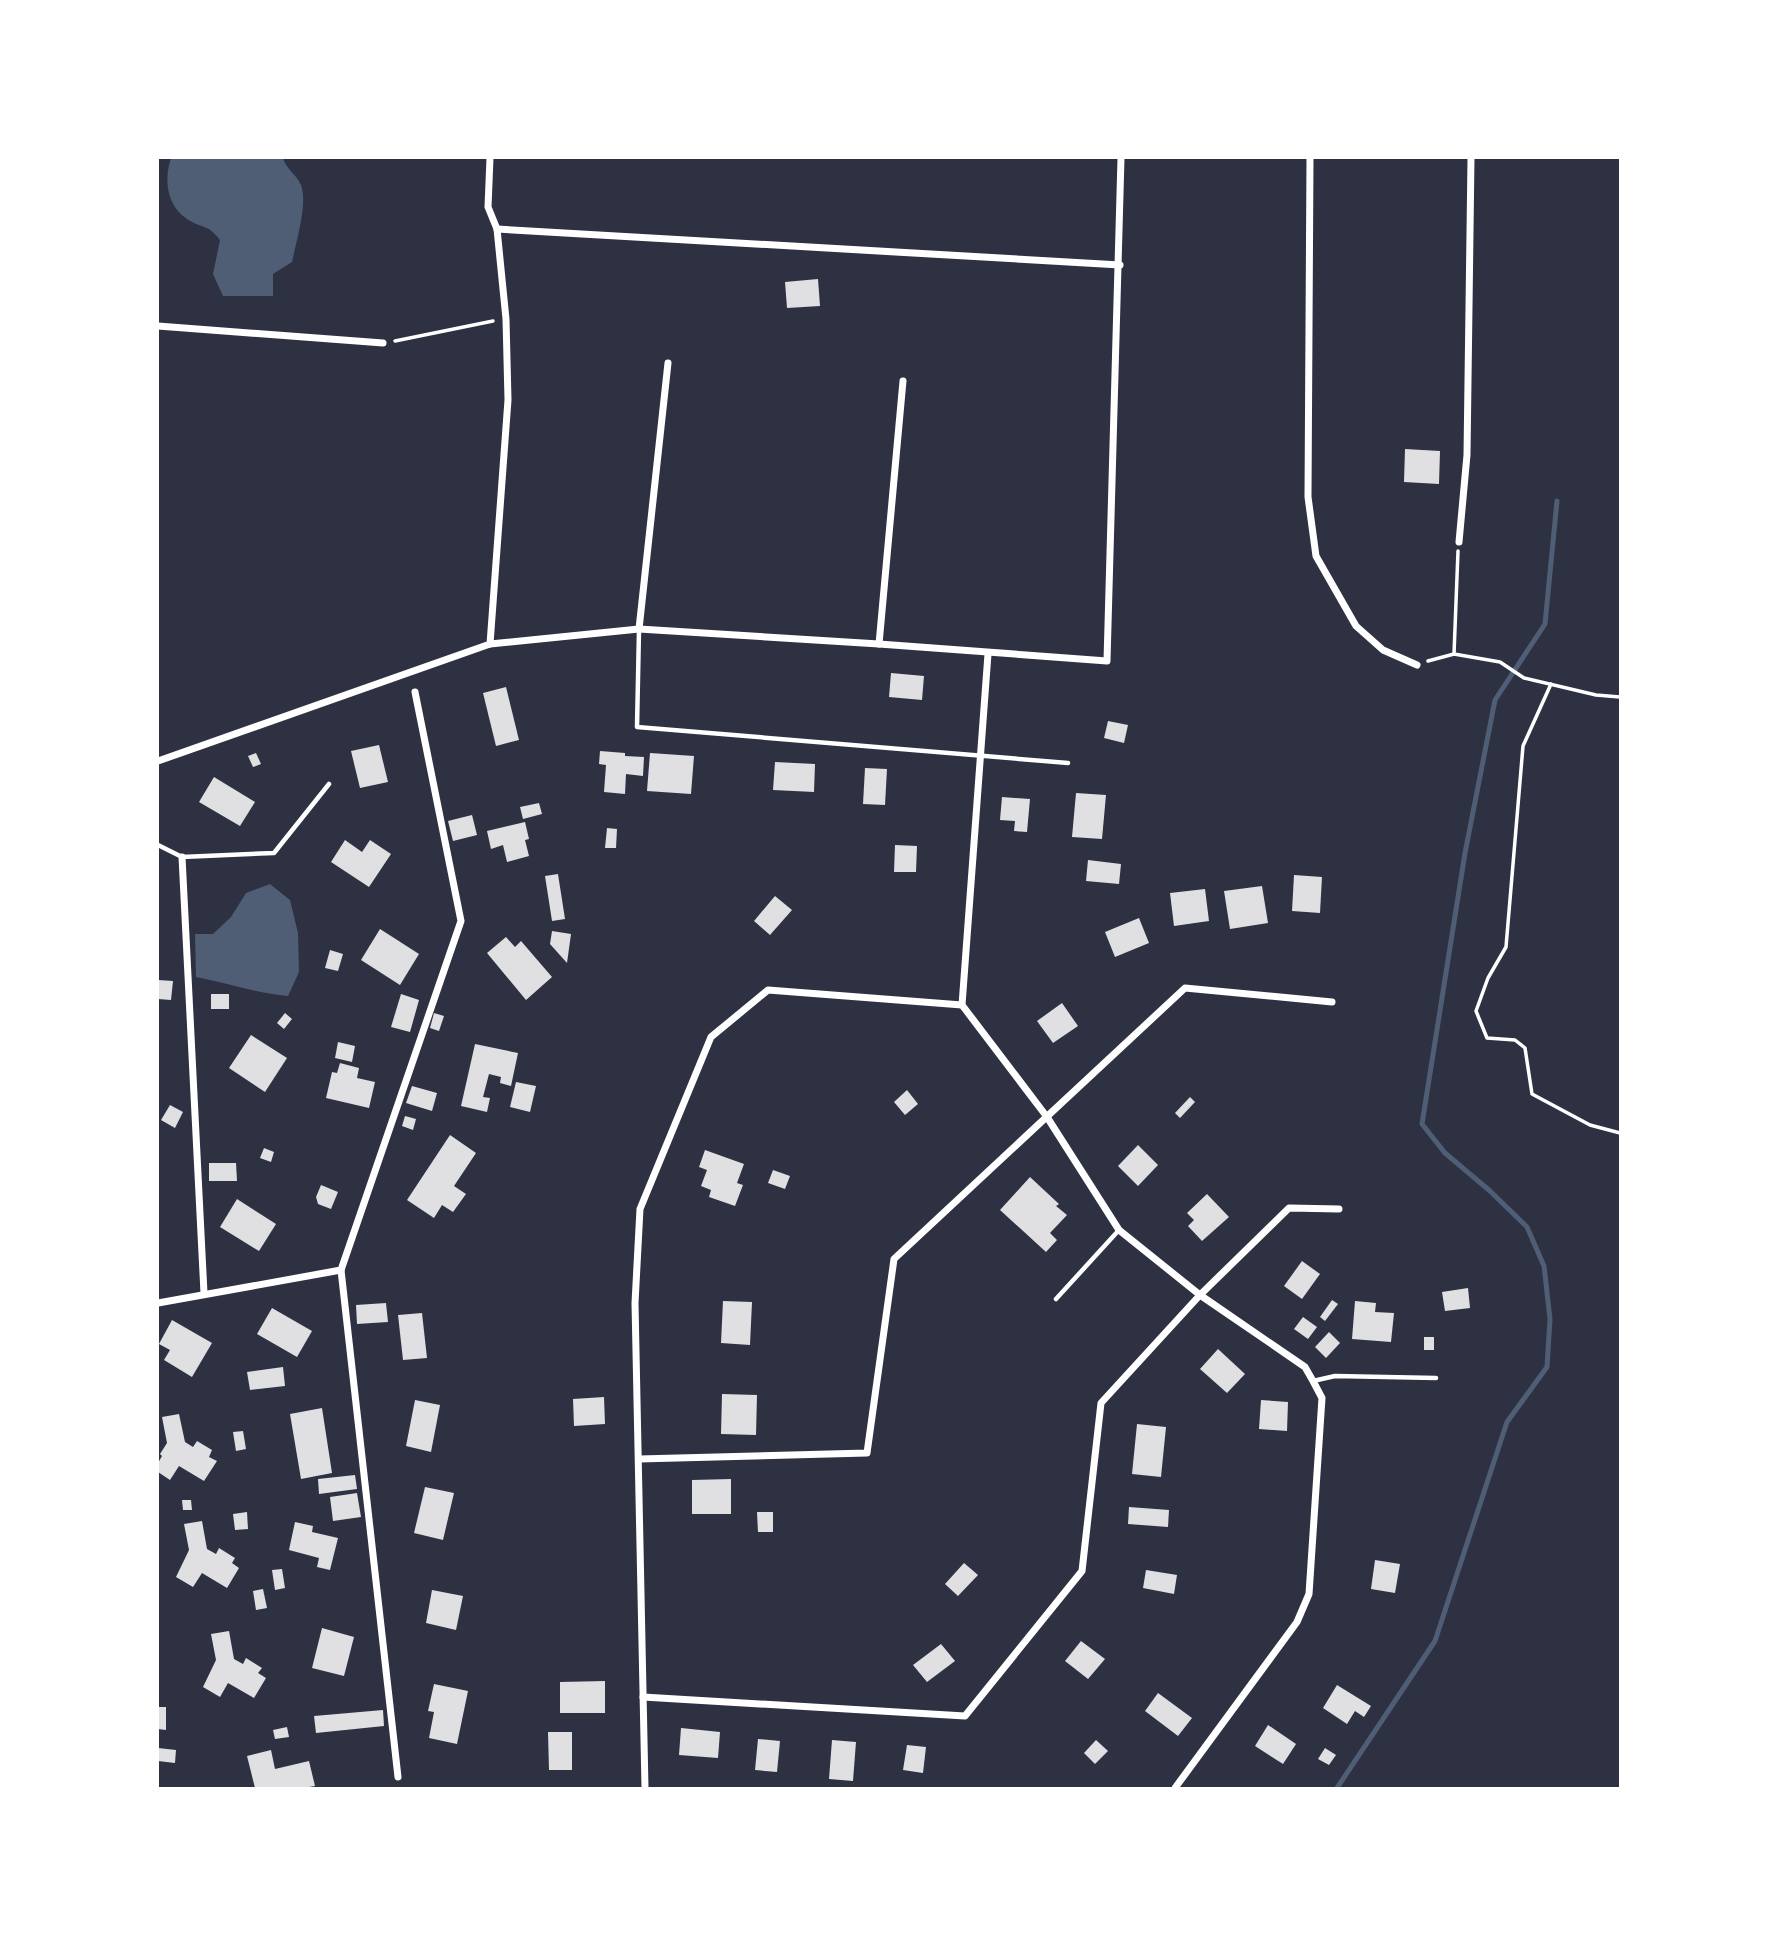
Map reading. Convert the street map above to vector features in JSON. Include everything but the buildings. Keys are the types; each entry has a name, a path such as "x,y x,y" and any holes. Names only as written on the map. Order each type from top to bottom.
{"street":[{"path":"490,158 488,207 496,229 506,319 508,400 490,644"},
{"path":"158,761 490,644 639,629 1107,661 1121,158"},
{"path":"1310,158 1308,498 1316,556 1356,626 1383,650 1417,665"},
{"path":"1458,542 1468,455 1471,158"},
{"path":"496,229 1120,265"},
{"path":"158,326 383,343"},
{"path":"639,629 667,363"},
{"path":"879,644 903,382"},
{"path":"988,654 962,1005 1047,1116 1119,1230 1200,1295 1305,1367 1322,1398 1309,1594 1297,1622 1174,1788"},
{"path":"398,1777 341,1270 461,920 415,691"},
{"path":"182,857 204,1293"},
{"path":"639,1459 867,1452 894,1259 1185,988 1332,1002"},
{"path":"645,1788 635,1303 640,1209 711,1037 768,990 962,1005"},
{"path":"643,1697 965,1716 1082,1570 1101,1404 1200,1295 1289,1208 1339,1209"},
{"path":"158,1303 341,1270"}],"lane":[{"path":"639,629 637,727 1068,763"},
{"path":"158,845 182,857 274,853 329,783"},
{"path":"1056,1299 1119,1230"},
{"path":"1313,1381 1335,1376 1436,1378"}],"path":[{"path":"383,343 506,319"},
{"path":"1454,654 1458,542"},
{"path":"1417,665 1454,654 1500,662 1524,678 1596,695 1620,697"},
{"path":"1551,684 1524,746 1506,947 1488,978 1476,1011 1487,1038 1515,1040 1525,1048 1532,1094 1590,1125 1620,1133"}],"water":[{"path":"171,158 283,158 301,185 303,202 292,262 273,274 273,296 223,296 213,274 220,240 208,229 187,219 175,207 167,183"},
{"path":"270,884 290,900 298,933 299,972 288,996 196,977 195,934 213,934 231,917 246,893"}],"waterway":[{"path":"1337,1788 1435,1641 1507,1422 1547,1367 1550,1319 1544,1266 1527,1227 1445,1153 1422,1124 1465,853 1495,700 1545,624 1557,501"}]}
